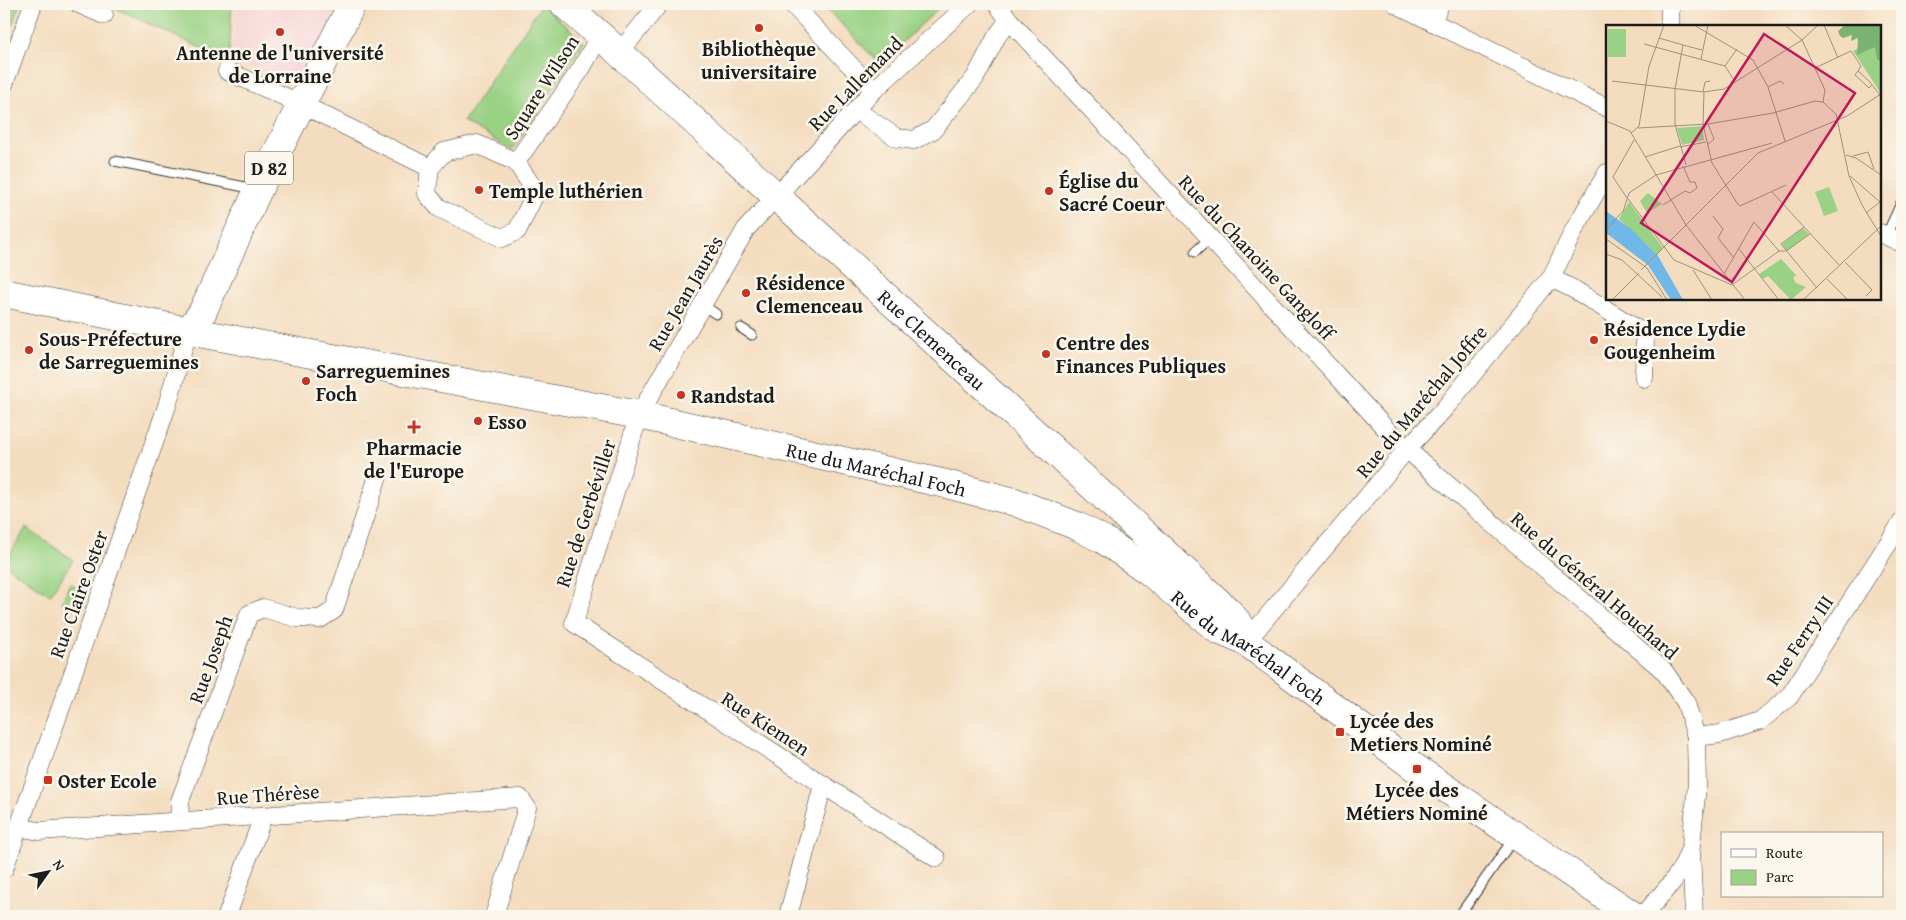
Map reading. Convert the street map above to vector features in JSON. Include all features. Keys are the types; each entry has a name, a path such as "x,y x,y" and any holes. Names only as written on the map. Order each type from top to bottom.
{"main road":[{"name":"D 82","path":"188,331 202,313 258,190 352,4"},
{"name":"Rue Clemenceau","path":"564,4 620,52 1134,523 1158,563 1229,612 1240,625 1246,642"},
{"name":"Rue du Maréchal Foch","path":"4,293 188,331 640,416 936,482 1015,502 1077,526 1104,540 1118,550 1158,563"},
{"path":"1118,550 1127,544 1134,529 1134,523"},
{"name":"Rue du Maréchal Foch","path":"1246,642 1416,769 1634,916"}],"street":[{"path":"4,84 34,4"},
{"path":"79,4 104,16"},
{"path":"620,52 659,4"},
{"path":"792,4 874,90"},
{"name":"Rue Lallemand","path":"776,196 874,90 969,4"},
{"name":"Rue du Chanoine Gangloff","path":"997,4 1210,238 1387,430 1407,449"},
{"path":"1396,4 1606,108"},
{"path":"1432,22 1440,4"},
{"path":"1670,4 1670,25"},
{"path":"856,110 898,138 914,140 933,130 975,78 997,36 1010,20"},
{"name":"Square Wilson","path":"516,162 581,70 600,35"},
{"path":"227,71 301,104 430,168"},
{"path":"477,144 516,162 536,192 517,231 502,238 439,208 427,194 430,168 444,152 477,144"},
{"name":"Rue du Maréchal Joffre","path":"1246,642 1407,449 1445,408 1551,278 1574,230 1606,175"},
{"name":"Rue Jean Jaurès","path":"640,416 709,309 746,229 776,196"},
{"path":"1883,235 1902,243"},
{"path":"1551,278 1575,290 1645,334 1644,378"},
{"name":"Rue Claire Oster","path":"4,869 167,406 188,331"},
{"name":"Rue de Gerbéviller","path":"574,623 640,416"},
{"name":"Rue du Général Houchard","path":"1407,449 1664,671 1686,703 1696,737 1697,785 1691,846 1694,916"},
{"name":"Rue Joseph","path":"179,820 180,800 249,614 264,608 297,618 320,619 334,610 377,479"},
{"name":"Rue Ferry III","path":"1696,737 1720,734 1760,721 1789,697 1901,525"},
{"name":"Rue Kiemen","path":"574,623 936,858"},
{"path":"788,916 823,785"},
{"name":"Rue Thérèse","path":"18,827 39,831 520,798 527,808 494,916"},
{"path":"227,916 264,816"},
{"name":"Rue du Général Houchard","path":"1643,916 1673,882 1683,866 1691,846"}],"lane":[{"path":"115,161 258,190"},
{"path":"1883,235 1902,201"},
{"path":"1195,252 1210,238"},
{"path":"741,328 752,335"},
{"path":"1460,916 1516,836"}],"shaded area":[{"name":"Antenne de l'université de Lorraine","path":"236,4 339,4 301,87 233,60"}],"green space":[{"path":"4,4 20,4 4,47"},
{"path":"106,4 232,4 229,61"},
{"path":"542,4 584,42 512,150 463,122"},
{"path":"822,4 943,4 880,64"},
{"path":"26,528 73,560 50,595 4,564"},
{"path":"70,583 82,590 74,610 62,602"}],"place":[{"name":"Bibliothèque universitaire","path":"759,28"},
{"name":"Antenne de l'université de Lorraine","path":"280,32"},
{"name":"Temple luthérien","path":"479,190"},
{"name":"Église du Sacré Coeur","path":"1049,191"},
{"name":"Résidence Clemenceau","path":"746,293"},
{"name":"Résidence Lydie Gougenheim","path":"1594,340"},
{"name":"Sous-Préfecture de Sarreguemines","path":"29,350"},
{"name":"Centre des Finances Publiques","path":"1046,354"},
{"name":"Sarreguemines Foch","path":"306,381"},
{"name":"Randstad","path":"681,395"},
{"name":"Esso","path":"478,421"},
{"name":"Pharmacie de l'Europe","path":"414,427"},
{"name":"Lycée des Metiers Nominé","path":"1340,732"},
{"name":"Lycée des Métiers Nominé","path":"1417,769"},
{"name":"Oster Ecole","path":"48,780"}]}
